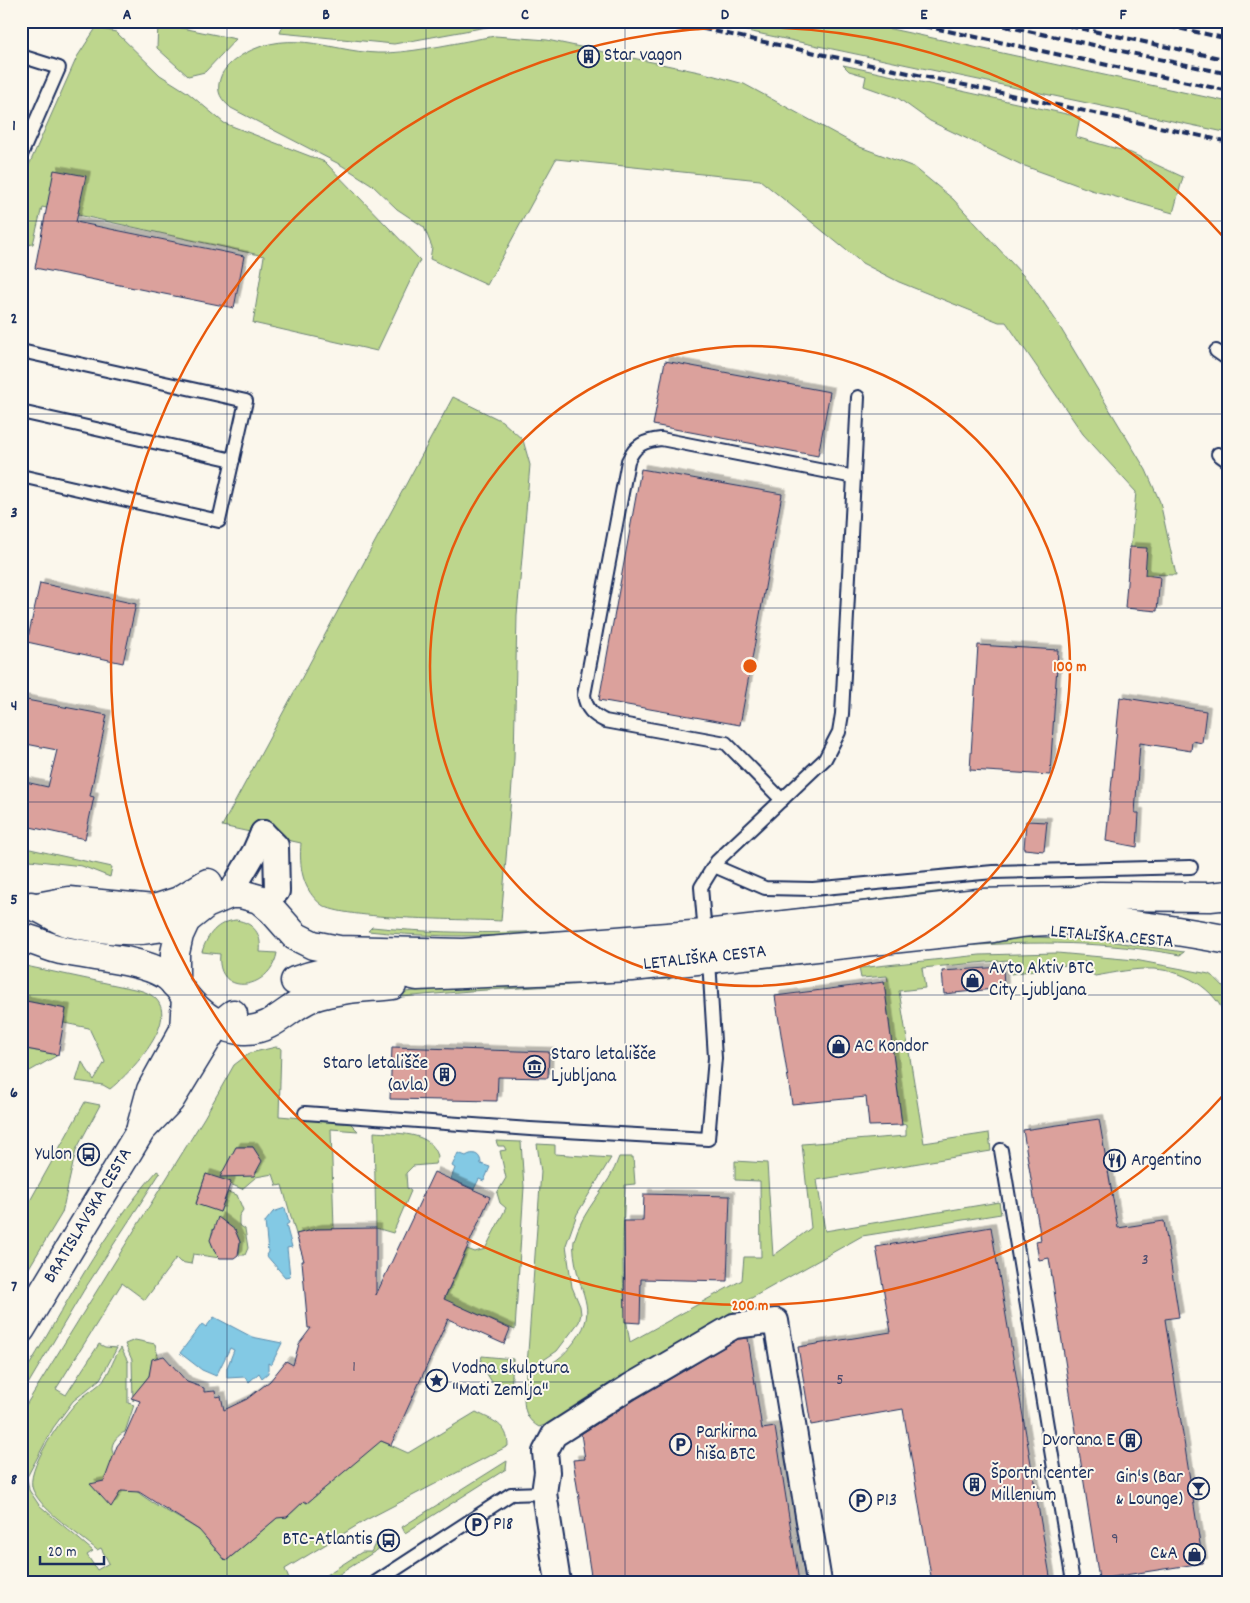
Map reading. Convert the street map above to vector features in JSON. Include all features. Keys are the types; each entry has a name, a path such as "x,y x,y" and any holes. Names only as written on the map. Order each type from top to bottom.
{"main road":[{"name":"LETALIŠKA CESTA","path":"231,883 253,879 277,891 301,930 302,963 295,981 278,999 264,1008 246,1013 233,1022"},
{"name":"LETALIŠKA CESTA","path":"231,883 241,894 259,900 301,930"},
{"path":"29,906 69,901 154,909 231,883"},
{"path":"29,906 65,921 122,930 162,928 186,920 231,883"},
{"name":"LETALIŠKA CESTA","path":"295,981 321,972 340,970 391,969 416,976 564,971 946,906 1074,901 1099,896 1210,897 1229,895"},
{"name":"LETALIŠKA CESTA","path":"1074,901 1098,907 1218,916 1229,915"},
{"path":"186,920 179,935 178,980 202,1014 233,1022"},
{"name":"LETALIŠKA CESTA","path":"301,930 310,926 339,935 523,947 707,947 892,937 993,928 1019,921 1094,923 1156,928 1229,940"},
{"name":"LETALIŠKA CESTA","path":"993,928 1020,932 1120,936 1200,948 1229,957"},
{"path":"29,938 58,950 155,970 178,980 209,998 225,1009 233,1022"},
{"name":"LETALIŠKA CESTA","path":"233,1022 268,1024 313,997 340,991 392,985 416,976"},
{"name":"BRATISLAVSKA CESTA","path":"141,1130 151,1090 184,1030 178,980"},
{"name":"BRATISLAVSKA CESTA","path":"21,1329 141,1130 170,1100 200,1048 233,1022"}],"street":[{"path":"231,883 263,832 276,846 277,891"},
{"path":"558,1582 544,1493 547,1472 545,1452 550,1440 559,1431 629,1387 734,1326 776,1322 819,1582"}],"lane":[{"path":"21,56 59,68 21,155"},
{"path":"21,351 246,401 219,521 21,476"},
{"path":"1216,351 1229,360"},
{"path":"306,1112 530,1129 708,1139 715,1058 701,887 714,866 825,759 839,732 842,714 858,397"},
{"path":"21,412 233,460"},
{"path":"782,800 726,743 605,722 593,714 585,704 584,695 628,461 633,451 640,444 661,439 854,477"},
{"path":"1218,454 1229,462"},
{"path":"714,866 765,888 812,889 993,872 1190,866"},
{"path":"1000,1150 1074,1582"},
{"path":"376,1582 511,1494 544,1493"}],"green space":[{"path":"285,21 532,21 540,23 492,26 394,44 280,33"},
{"path":"700,21 854,21 1229,102 1229,133"},
{"path":"158,23 236,39 205,72 188,76 157,48"},
{"path":"96,28 116,32 160,75 187,92 224,123 325,162 420,260 377,351 253,323 264,256 42,207 33,244 21,246 21,183 77,57"},
{"path":"495,36 547,40 704,73 744,84 860,147 914,167 953,199 1031,284 1055,319 1146,470 1160,502 1176,575 1128,574 1136,492 1083,434 1006,322 999,322 899,282 862,263 760,180 556,159 487,285 430,259 432,247 424,227 397,209 371,184 341,165 231,108 222,99 219,92 221,75 232,62 261,46 279,42 297,42 350,50 387,53"},
{"path":"843,65 1080,117 1076,137 1131,153 1183,177 1173,213 1091,190 1022,165 930,121 898,98 864,86 866,76 849,71"},
{"path":"453,397 502,421 523,440 530,465 517,615 514,759 501,921 407,918 354,914 334,910 322,905 315,899 306,885 301,869 301,843 222,826"},
{"path":"21,847 112,867 110,877 82,866 21,859"},
{"path":"1070,886 1134,887 736,919 729,917 943,891"},
{"path":"236,920 248,924 255,930 260,940 260,952 277,953 272,966 264,976 255,982 234,983 226,977 221,968 220,954 202,952 214,930 223,923"},
{"path":"666,923 666,925 480,936 443,936 368,931 372,927 482,933 556,931"},
{"path":"1035,937 1101,940 1184,952 1180,955 1125,947 1018,943 911,951 749,970 748,968 1008,938"},
{"path":"1057,953 1135,960 1209,974 1226,991 1229,1003 1229,1027 1219,1003 1211,994 1191,979 1167,971 1139,969 1095,976 1092,974 1090,961 1011,974 1008,960 922,968 925,988 899,991 924,1143 989,1133 991,1151 817,1180 825,1231 999,1202 1001,1214 862,1236 739,1305 740,1308 551,1423 539,1427 532,1422 525,1410 524,1403 526,1373 540,1369 561,1356 580,1334 585,1323 586,1304 577,1273 574,1241 583,1219 609,1179 619,1157 633,1157 635,1184 625,1185 623,1283 630,1342 742,1280 744,1257 761,1257 760,1181 735,1180 735,1161 767,1163 773,1256 811,1228 802,1144 906,1136 906,1124 902,1125 884,982 888,981 887,976 861,978 859,968 980,955"},
{"path":"21,965 139,990 155,998 161,1009 160,1023 154,1038 132,1068 110,1089 103,1085 76,1081 82,1062 94,1080 105,1062 89,1028 64,1023 66,1009 21,1000"},
{"path":"670,976 670,979 470,991 356,1001 394,993 470,986"},
{"path":"276,1047 281,1048 279,1116 349,1122 358,1131 331,1129 334,1229 317,1229 296,1234 282,1185 277,1186 273,1174 256,1177 242,1189 206,1174 196,1203 220,1212 228,1192 237,1195 243,1210 239,1216 239,1225 245,1229 248,1248 245,1255 239,1255 240,1242 235,1230 219,1225 213,1229 211,1240 213,1248 220,1258 193,1254 191,1264 180,1262 176,1258 145,1300 122,1283 56,1389 66,1395 99,1344 105,1347 117,1348 100,1379 73,1401 53,1428 27,1477 29,1490 39,1505 93,1551 87,1555 97,1570 109,1563 101,1548 97,1550 44,1506 33,1490 32,1481 39,1458 62,1420 76,1403 105,1378 121,1348 128,1362 128,1403 134,1405 125,1432 114,1441 112,1450 115,1458 125,1477 135,1490 205,1534 204,1536 226,1561 278,1517 287,1517 304,1501 307,1503 368,1451 377,1439 408,1453 476,1412 494,1421 502,1428 508,1446 366,1520 285,1569 290,1582 108,1582 107,1576 99,1582 21,1582 21,1413 204,1118 234,1065 250,1053","holes":["236,1147 253,1147 261,1161 237,1176 228,1162"]},
{"path":"21,1048 58,1055 28,1072 21,1071"},
{"path":"85,1102 100,1105 76,1150 62,1213 21,1281 21,1217"},
{"path":"374,1132 411,1135 420,1138 434,1148 438,1156 435,1164 413,1166 406,1173 407,1188 411,1191 393,1233 376,1228"},
{"path":"496,1141 521,1142 524,1187 515,1330 444,1300 467,1249 475,1252 485,1249 506,1208 500,1203 497,1193 506,1178 500,1151 506,1150 504,1146 498,1146"},
{"path":"537,1144 555,1145 555,1154 611,1158 577,1214 566,1245 572,1287 580,1306 579,1322 557,1351 539,1363 527,1366 541,1172"},
{"path":"157,1171 160,1173 84,1290 21,1396 21,1379 85,1272 119,1220"},
{"path":"135,1340 155,1344 158,1356 152,1360 150,1374 133,1401 132,1360 125,1344"},
{"path":"482,1356 513,1359 511,1391 497,1390 480,1363"},
{"path":"507,1461 506,1469 405,1533 402,1527"},
{"path":"382,1540 385,1545 327,1582 315,1582 362,1552 371,1552 375,1544"}],"water":[{"path":"458,1153 466,1156 476,1154 480,1158 481,1164 490,1167 484,1181 479,1179 474,1189 451,1179 455,1168 452,1166"},
{"path":"285,1208 289,1223 286,1225 292,1247 287,1248 290,1276 285,1277 266,1255 268,1252 265,1222 273,1212"},
{"path":"214,1317 252,1337 282,1343 271,1365 268,1363 268,1373 262,1378 259,1373 249,1382 245,1377 227,1378 227,1368 234,1350 230,1348 216,1376 202,1370 180,1353 202,1324 206,1327"}],"building":[{"path":"54,170 86,176 76,222 244,256 234,308 35,268"},
{"path":"665,361 830,392 818,456 653,425"},
{"path":"641,469 782,494 740,725 599,700"},
{"path":"1130,547 1147,548 1145,575 1160,577 1157,611 1125,608"},
{"path":"40,583 136,604 123,663 27,642"},
{"path":"978,645 1058,650 1050,775 970,770"},
{"path":"1120,697 1206,711 1202,743 1192,741 1191,751 1140,743 1135,813 1139,813 1137,847 1106,841"},
{"path":"21,699 107,715 90,796 94,797 85,839 21,825 21,781 48,787 57,750 21,743"},
{"path":"1026,821 1047,822 1044,851 1024,849"},
{"name":"Avto Aktiv BTC City Ljubljana","path":"1003,967 1004,988 944,994 942,971"},
{"name":"AC Kondor","path":"884,982 902,1125 869,1126 866,1097 792,1104 775,996"},
{"path":"21,1000 66,1009 58,1055 21,1048"},
{"name":"Staro letališče (avla)","path":"392,1047 549,1052 548,1078 498,1077 497,1101 390,1099"},
{"name":"Dvorana E","path":"1099,1119 1118,1228 1164,1221 1179,1317 1165,1319 1203,1563 1099,1579 1049,1258 1039,1260 1036,1241 1041,1240 1023,1130"},
{"path":"236,1147 253,1147 262,1161 254,1176 220,1177"},
{"path":"434,1172 490,1197 444,1299 510,1329 504,1344 448,1319 391,1445 381,1441 307,1503 304,1501 287,1517 277,1518 226,1561 199,1530 139,1492 121,1491 111,1507 90,1484 104,1481 117,1446 124,1437 140,1401 131,1398 149,1376 152,1359 164,1356 187,1382 204,1388 204,1392 215,1391 216,1397 221,1396 224,1410 247,1399 270,1381 286,1361 293,1365 299,1344 311,1328 308,1328 302,1261 304,1261 296,1234 317,1229 376,1228 376,1295"},
{"path":"206,1174 231,1182 220,1212 196,1204"},
{"path":"644,1194 730,1196 727,1281 641,1279 640,1323 625,1322 624,1221 643,1221"},
{"path":"218,1217 235,1230 240,1242 238,1255 234,1258 220,1258 216,1254 210,1240"},
{"path":"991,1227 1051,1582 932,1582 903,1409 811,1425 798,1347 891,1332 876,1247"},
{"name":"Parkirna hiša BTC","path":"748,1338 762,1429 775,1427 799,1582 592,1582 573,1460 585,1459 581,1434 738,1339"}],"railway":[{"path":"667,21 1229,142"},
{"path":"901,21 1229,91"},
{"path":"981,21 1229,74"},
{"path":"1046,21 1229,60"},
{"path":"1145,21 1229,39"}],"place":[{"name":"Star vagon","path":"588,56"},
{"name":"Avto Aktiv BTC City Ljubljana","path":"973,980"},
{"name":"AC Kondor","path":"838,1047"},
{"name":"Staro letališče Ljubljana","path":"535,1066"},
{"name":"Staro letališče (avla)","path":"444,1075"},
{"name":"Yulon","path":"88,1155"},
{"name":"Argentino","path":"1115,1161"},
{"name":"Vodna skulptura \"Mati Zemlja\"","path":"436,1380"},
{"name":"Dvorana E","path":"1131,1441"},
{"name":"Parkirna hiša BTC","path":"680,1444"},
{"name":"Športni center Millenium","path":"975,1485"},
{"name":"Gin's (Bar & Lounge)","path":"1199,1489"},
{"name":"P13","path":"860,1501"},
{"name":"P18","path":"477,1525"},
{"name":"BTC-Atlantis","path":"389,1540"},
{"name":"C&A","path":"1194,1554"}]}
